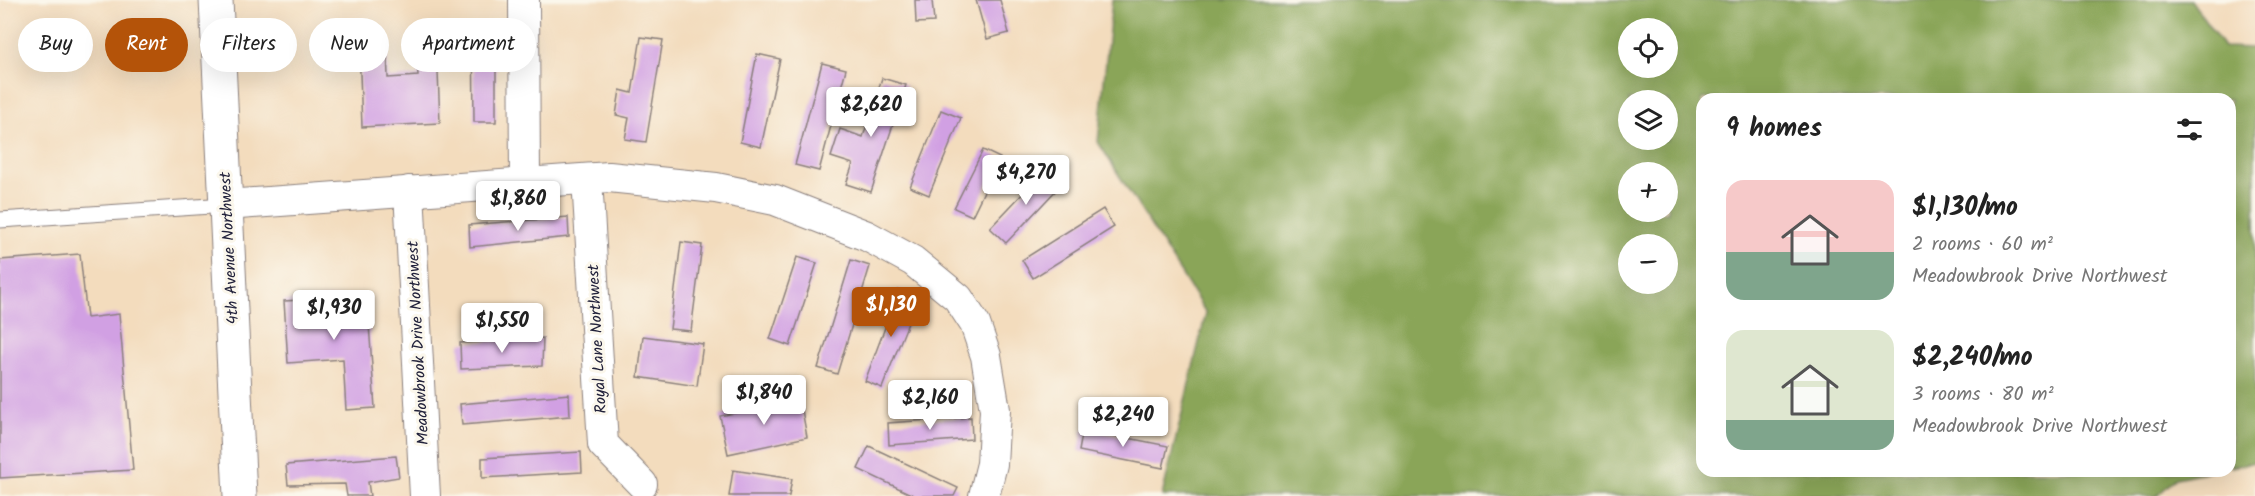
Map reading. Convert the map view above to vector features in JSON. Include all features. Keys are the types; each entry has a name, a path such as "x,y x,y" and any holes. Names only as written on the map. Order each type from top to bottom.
{"street":[{"name":"4th Avenue Northwest","path":"216,0 240,496"},
{"path":"524,0 525,184"},
{"path":"226,205 609,177 716,188 775,200 867,236 913,261 958,298 975,324 986,356 995,410 993,464 984,496"},
{"name":"Royal Lane Northwest","path":"587,179 603,444 642,484"},
{"name":"Meadowbrook Drive Northwest","path":"409,191 425,496"}],"lane":[{"path":"0,220 226,205"}],"green space":[{"path":"1112,0 2191,0 2224,47 2255,48 2255,462 2236,466 2236,93 1696,93 1696,477 2181,477 2176,478 2157,496 1162,496 1206,313 1098,142"}],"building":[{"path":"915,0 932,0 934,22 916,23"},
{"path":"976,0 1000,0 1009,33 987,39"},
{"path":"641,37 663,40 646,142 625,139 629,118 616,115 620,90 632,93"},
{"path":"757,54 780,59 761,147 740,142"},
{"path":"822,63 846,69 819,171 795,165"},
{"path":"360,72 388,72 388,78 418,76 418,72 438,72 440,123 362,127"},
{"path":"473,72 496,72 496,122 474,122"},
{"path":"882,78 906,85 871,192 846,184 853,164 831,157 840,129 863,137"},
{"path":"941,110 961,118 929,195 910,187"},
{"path":"983,150 1000,158 972,216 954,208"},
{"path":"1046,169 1062,184 1006,243 990,228"},
{"path":"1103,209 1114,227 1033,278 1022,260"},
{"path":"568,217 569,237 470,247 469,225"},
{"path":"681,242 702,245 691,331 670,329"},
{"path":"80,254 87,318 119,314 133,470 0,478 0,260"},
{"path":"797,257 817,263 790,346 770,339"},
{"path":"851,260 870,266 837,374 818,368"},
{"path":"899,290 918,298 882,388 865,381"},
{"path":"367,296 375,408 346,410 343,359 288,363 284,301"},
{"path":"643,336 703,344 697,386 638,377"},
{"path":"543,338 542,366 461,369 460,343"},
{"path":"569,394 570,416 462,425 460,404"},
{"path":"800,399 807,437 728,454 720,416"},
{"path":"971,417 972,439 889,445 888,423"},
{"path":"1083,429 1168,446 1163,468 1079,451"},
{"path":"869,446 958,488 954,496 915,496 858,469"},
{"path":"581,452 582,472 482,478 482,458"},
{"path":"396,456 399,477 368,482 370,496 347,496 345,484 288,485 286,465"},
{"path":"733,470 792,479 789,496 729,496"}]}
